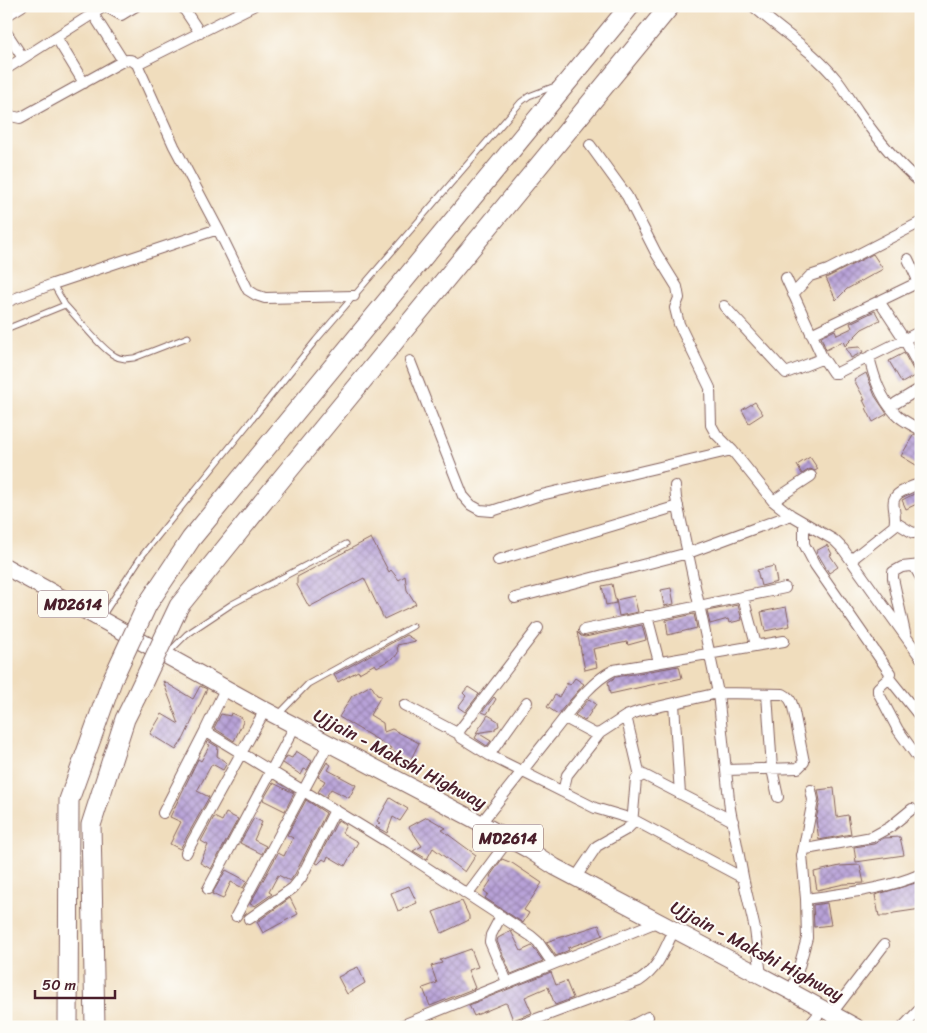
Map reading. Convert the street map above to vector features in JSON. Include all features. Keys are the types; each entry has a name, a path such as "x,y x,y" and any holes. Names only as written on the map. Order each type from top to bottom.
{"highway":[{"path":"68,1027 69,800 113,678 147,605 191,539 630,6"},
{"path":"95,1027 91,825 125,719 136,697 178,634 179,606 670,6"}],"main road":[{"name":"Ujjain - Makshi Highway","path":"6,567 271,713 481,823 555,867 828,1011 850,1025"}],"street":[{"path":"6,16 22,6"},
{"path":"6,69 95,10 108,6 121,14 136,6"},
{"path":"182,6 200,33"},
{"path":"6,111 11,116 20,118 84,83 200,33 253,6"},
{"path":"753,6 799,42 830,73 901,165 921,184"},
{"path":"95,10 130,62 248,290 256,296 265,298 354,296"},
{"path":"6,32 23,58"},
{"path":"56,37 84,83"},
{"path":"590,145 627,196 656,253 677,287 679,298 676,308 679,324 710,388 711,425 716,434 732,450 773,501 791,515 834,540 851,560 921,658"},
{"path":"793,294 810,276 828,270 921,222"},
{"path":"6,302 52,284 218,229"},
{"path":"811,334 879,301 920,284 908,259"},
{"path":"786,278 823,359 835,374 921,331"},
{"path":"879,301 904,339 921,370"},
{"path":"724,306 784,372 789,373 819,359 823,359"},
{"path":"869,357 876,384 894,413 921,430"},
{"path":"410,361 463,496 470,505 480,510 492,511 537,496 732,450"},
{"path":"896,403 921,388"},
{"path":"773,501 811,476"},
{"path":"851,560 891,529 895,522 894,497 898,493 921,484"},
{"path":"675,486 718,693 730,809 755,929 761,976"},
{"path":"498,560 678,506"},
{"path":"515,598 688,553 791,515"},
{"path":"895,522 913,533 921,532"},
{"path":"804,523 807,549 890,673 889,678 921,718"},
{"path":"906,637 893,572 902,566 917,565 921,578"},
{"path":"584,630 785,588"},
{"path":"743,597 756,645"},
{"path":"647,616 659,662"},
{"path":"459,734 459,731 538,628"},
{"path":"481,823 565,718 596,681 604,675 614,670 710,652 784,641"},
{"path":"889,678 880,684 878,692 898,730 921,762"},
{"path":"163,813 225,688"},
{"path":"563,792 566,775 600,733 626,716 718,693 783,694 790,699 804,762 798,768 726,770"},
{"path":"767,694 772,768 778,798"},
{"path":"489,755 527,702"},
{"path":"674,704 680,794"},
{"path":"404,705 459,734 462,739 489,755 595,808 632,819 743,878"},
{"path":"186,853 240,752 271,713"},
{"path":"626,716 640,776"},
{"path":"565,718 591,733 600,733"},
{"path":"208,888 295,726"},
{"path":"205,731 335,810 501,916 538,942 553,964"},
{"path":"236,916 302,790 329,744"},
{"path":"576,877 597,846 627,829 632,824 636,779 640,776 644,775 733,821"},
{"path":"792,992 808,933 802,855 813,800 811,790"},
{"path":"803,852 808,848 872,837 890,827 912,809"},
{"path":"250,919 293,888 301,878 335,810"},
{"path":"468,894 509,839"},
{"path":"806,899 884,887 901,883 921,874"},
{"path":"501,916 491,935 490,942 506,982"},
{"path":"398,1027 659,922"},
{"path":"515,1027 639,981 650,974 657,965 674,930"},
{"path":"808,1027 828,1011 884,945"},
{"path":"903,1027 921,1008"},
{"path":"629,1027 648,1018"}],"lane":[{"path":"101,619 141,557 316,340 521,102 529,96 568,81"},
{"path":"52,284 65,305 104,348 115,356 124,359 134,358 188,337"},
{"path":"6,329 65,305"},
{"path":"166,655 178,634 346,544"},
{"path":"271,713 288,703 308,684 413,626"}],"building":[{"path":"873,254 883,269 847,289 836,300 826,278"},
{"path":"875,311 880,320 862,329 845,346 843,341 826,350 821,337 835,330 837,335 852,328 850,323"},
{"path":"860,347 863,352 851,358 846,348"},
{"path":"904,353 916,375 902,383 889,361"},
{"path":"866,373 875,396 887,414 873,422 863,400 865,400 854,380"},
{"path":"755,402 763,414 749,423 742,410"},
{"path":"914,434 921,437 921,468 901,456"},
{"path":"810,457 818,469 815,471 810,469 802,474 797,465"},
{"path":"920,491 921,502 906,509 902,500"},
{"path":"371,538 389,572 391,570 399,580 405,576 407,590 416,604 384,619 364,578 309,607 297,585 297,577"},
{"path":"827,545 832,554 830,555 838,567 829,573 816,551"},
{"path":"774,566 777,582 761,586 757,570"},
{"path":"612,584 616,603 606,605 602,586"},
{"path":"671,588 674,604 664,606 661,590"},
{"path":"634,596 638,612 619,616 616,600"},
{"path":"738,605 742,620 729,623 728,619 710,624 707,611"},
{"path":"786,607 790,626 765,631 761,612"},
{"path":"694,614 697,628 668,635 666,620"},
{"path":"642,625 646,640 628,645 627,642 593,649 597,667 585,670 577,632 585,637"},
{"path":"406,635 416,641 397,645 398,653 395,657 377,667 375,664 359,673 358,671 338,682 334,675"},
{"path":"679,666 682,678 610,694 608,682 616,677"},
{"path":"575,678 584,684 558,714 547,707 555,695 559,697 567,683 570,685"},
{"path":"163,681 193,699 200,686 207,689 184,738 176,750 150,734 162,714 179,724"},
{"path":"371,685 377,695 381,696 370,715 383,723 384,732 392,729 419,743 410,761 339,717 352,696"},
{"path":"468,687 479,694 465,712 458,707 466,696 463,693"},
{"path":"494,697 496,699 487,714 482,712"},
{"path":"589,699 596,704 585,721 575,715"},
{"path":"231,713 242,718 243,722 234,741 214,728 221,714 230,716"},
{"path":"488,715 498,721 499,726 495,730 476,733"},
{"path":"478,733 491,741 487,746 475,738"},
{"path":"208,741 218,747 217,756 227,763 223,770 212,764 197,791 209,797 180,849 170,844 181,822 170,817 198,759 201,761 210,745 207,744"},
{"path":"296,751 312,761 307,770 304,769 301,775 283,763 287,756 292,758"},
{"path":"327,762 331,765 328,770 356,785 349,798 331,789 326,797 318,792 325,781 318,777"},
{"path":"273,783 294,793 285,811 263,800"},
{"path":"834,788 837,817 848,815 851,834 819,840 816,820 820,801 818,790"},
{"path":"390,798 408,809 400,821 393,817 387,833 376,827 380,823 377,821"},
{"path":"306,800 326,813 295,874 290,881 278,875 269,892 272,894 255,906 250,904 278,853 284,856 293,838 287,835"},
{"path":"226,813 238,819 211,869 200,863 208,845 201,841 214,817 222,821"},
{"path":"427,817 446,828 442,830 476,855 465,872 433,848 427,859 413,851 422,846 409,827"},
{"path":"254,818 262,822 254,840 266,846 262,854 240,843"},
{"path":"338,820 346,825 342,833 358,842 345,866 328,856 326,861 323,859 318,864 316,863"},
{"path":"900,837 904,855 856,862 854,847 874,844 884,838"},
{"path":"502,859 512,863 542,883 524,910 529,913 523,923 485,898 488,894 484,891 492,879 490,876"},
{"path":"860,865 864,883 844,884 817,890 814,872 840,866"},
{"path":"226,870 247,881 243,888 231,882 223,899 212,894"},
{"path":"919,882 921,909 879,916 875,895"},
{"path":"409,886 417,903 398,911 391,893"},
{"path":"290,898 298,914 263,933 257,922"},
{"path":"462,901 469,920 442,933 433,912"},
{"path":"827,903 831,925 814,927 813,905"},
{"path":"599,925 603,935 568,948 569,950 556,956 546,942"},
{"path":"511,931 521,951 532,946 543,961 511,974 497,941 498,938"},
{"path":"471,949 478,967 468,970 475,988 430,1006 423,988 437,983 431,966 442,963 440,960"},
{"path":"358,967 365,983 347,994 338,977"},
{"path":"551,972 556,985 566,981 573,998 555,1005 548,987 525,997 532,1013 513,1020 505,1003 474,1016 469,1005"}]}
